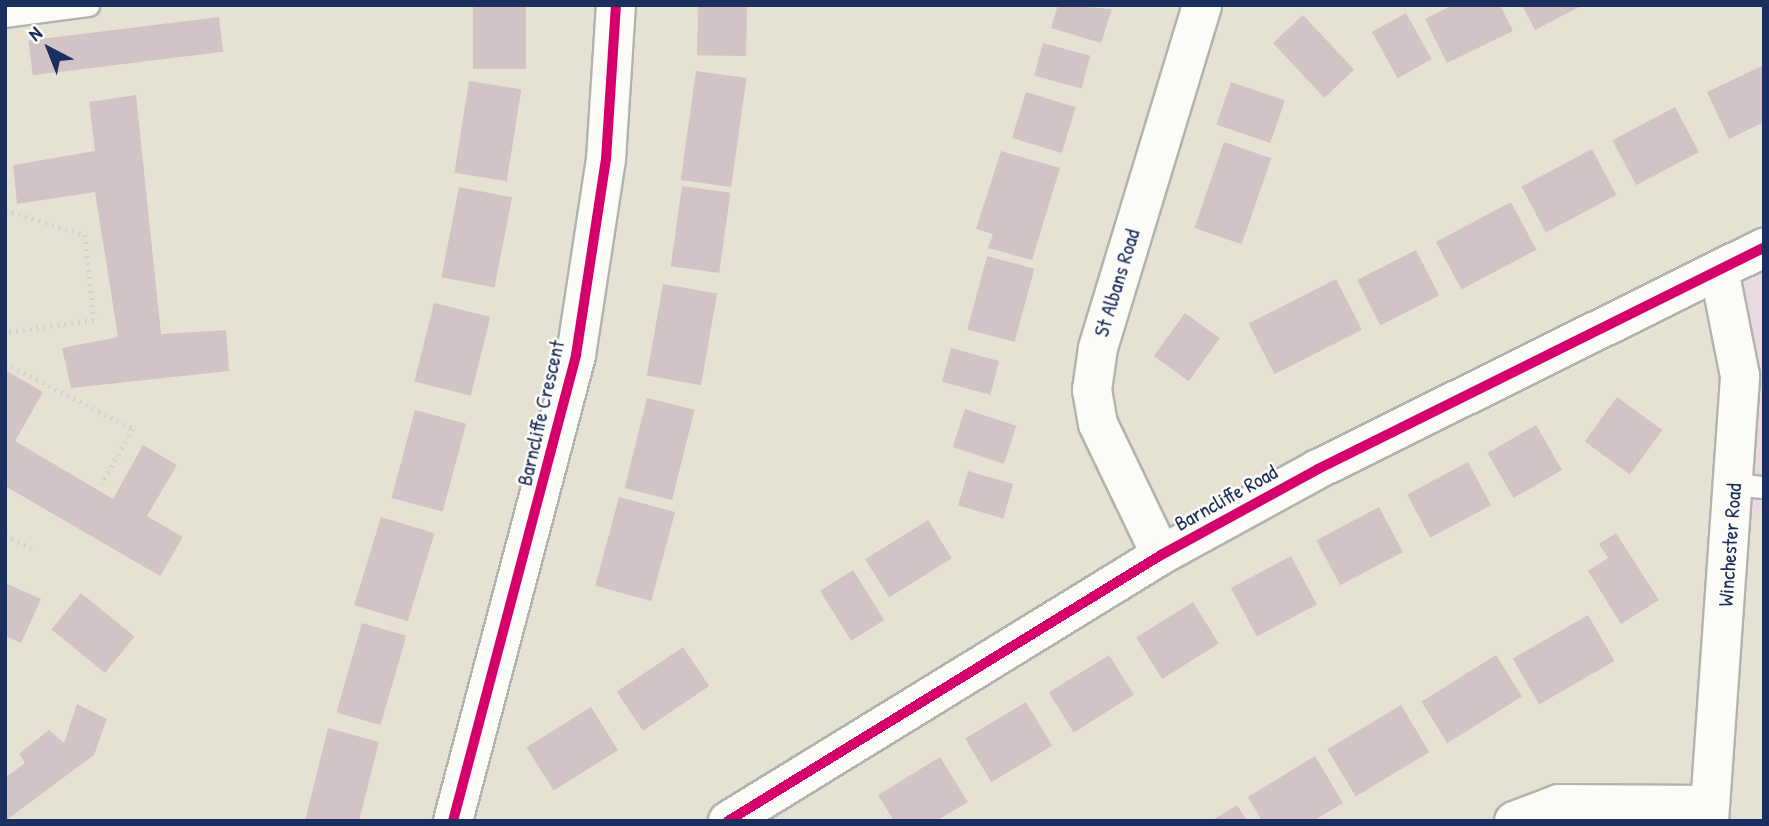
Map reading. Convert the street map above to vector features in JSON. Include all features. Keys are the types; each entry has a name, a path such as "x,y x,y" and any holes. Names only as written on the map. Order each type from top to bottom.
{"street":[{"name":"Barncliffe Crescent","path":"453,821 576,355 607,159 616,5"},
{"name":"St Albans Road","path":"1161,555 1098,424 1092,390 1098,348 1202,5"},
{"name":"Barncliffe Road","path":"728,821 1161,555 1764,248"},
{"name":"Winchester Road","path":"1710,813 1749,485 1740,376 1719,270"},
{"path":"1514,821 1559,804 1710,813"}],"lane":[{"path":"5,16 88,5"}],"path":[{"path":"5,210 85,235 93,320 5,333"},
{"path":"5,363 133,429 101,485"},
{"path":"5,535 32,549"}],"shaded area":[{"path":"1764,248 1764,513 1732,511 1719,270"}],"building":[{"path":"473,5 526,5 526,69 473,69"},
{"path":"698,5 747,5 746,56 697,55"},
{"path":"1058,5 1112,9 1101,43 1051,28"},
{"path":"1453,5 1500,5 1513,31 1447,63 1425,19"},
{"path":"1522,5 1583,5 1535,30"},
{"path":"1406,13 1432,59 1398,78 1372,32"},
{"path":"1303,15 1354,70 1324,98 1273,43"},
{"path":"219,17 223,52 33,75 28,40"},
{"path":"1043,43 1090,56 1082,89 1034,76"},
{"path":"1764,65 1764,122 1729,139 1707,92"},
{"path":"696,71 747,78 731,187 681,180"},
{"path":"469,81 521,89 507,181 454,173"},
{"path":"1231,82 1285,101 1270,143 1216,125"},
{"path":"1026,92 1076,107 1062,153 1012,138"},
{"path":"136,95 161,334 226,330 229,371 71,388 62,348 118,337 95,192 17,204 13,165 95,151 89,102"},
{"path":"1675,107 1699,152 1636,185 1612,140"},
{"path":"1224,142 1271,158 1242,244 1194,228"},
{"path":"1592,149 1616,195 1546,232 1521,187"},
{"path":"1001,151 1060,168 1032,260 988,248 993,234 976,229"},
{"path":"682,186 731,193 719,273 671,266"},
{"path":"459,187 512,197 494,288 441,277"},
{"path":"1511,202 1536,250 1461,290 1436,242"},
{"path":"1416,250 1439,295 1380,325 1357,280"},
{"path":"987,256 1034,269 1015,342 967,329"},
{"path":"1336,279 1362,330 1275,374 1249,323"},
{"path":"663,284 717,294 701,385 647,376"},
{"path":"434,303 490,317 471,396 414,382"},
{"path":"1185,313 1220,338 1189,381 1154,356"},
{"path":"951,348 999,361 990,395 942,382"},
{"path":"7,371 43,392 15,441 113,499 143,445 177,465 147,516 183,537 160,576 5,486"},
{"path":"1617,397 1662,430 1630,474 1585,441"},
{"path":"647,398 695,410 672,500 625,488"},
{"path":"965,409 1016,426 1004,464 953,447"},
{"path":"415,410 466,424 443,512 391,498"},
{"path":"1536,425 1562,470 1514,498 1488,453"},
{"path":"1468,462 1491,505 1430,538 1407,494"},
{"path":"968,471 1013,484 1003,519 958,506"},
{"path":"619,497 675,512 651,601 595,586"},
{"path":"1379,507 1403,552 1340,585 1316,540"},
{"path":"381,517 435,533 408,621 354,605"},
{"path":"928,520 952,558 889,597 865,559"},
{"path":"1616,533 1659,600 1621,624 1588,571 1608,558 1599,544"},
{"path":"1291,556 1317,605 1257,636 1231,588"},
{"path":"853,570 884,620 851,641 820,591"},
{"path":"5,583 41,599 21,643 5,636"},
{"path":"81,593 135,636 105,673 51,630"},
{"path":"1193,602 1219,644 1162,679 1136,638"},
{"path":"1588,615 1614,661 1539,704 1513,658"},
{"path":"362,623 406,636 381,725 336,712"},
{"path":"683,647 709,686 643,731 617,692"},
{"path":"1109,655 1134,695 1074,732 1049,693"},
{"path":"1496,655 1522,697 1447,743 1421,702"},
{"path":"1026,702 1052,746 991,782 965,739"},
{"path":"77,704 107,719 94,755 5,821 5,778 25,763 19,754 49,730 64,743"},
{"path":"1401,705 1429,752 1356,796 1327,749"},
{"path":"591,707 618,750 554,791 527,747"},
{"path":"328,728 379,742 359,821 305,821"},
{"path":"1315,756 1343,803 1313,821 1262,821 1248,797"},
{"path":"940,757 968,802 936,821 894,821 878,795"},
{"path":"1237,805 1247,821 1211,821"}],"cycle path":[{"path":"453,821 576,355 606,159 616,5"},
{"path":"728,821 1161,555 1318,469 1764,248"}]}
